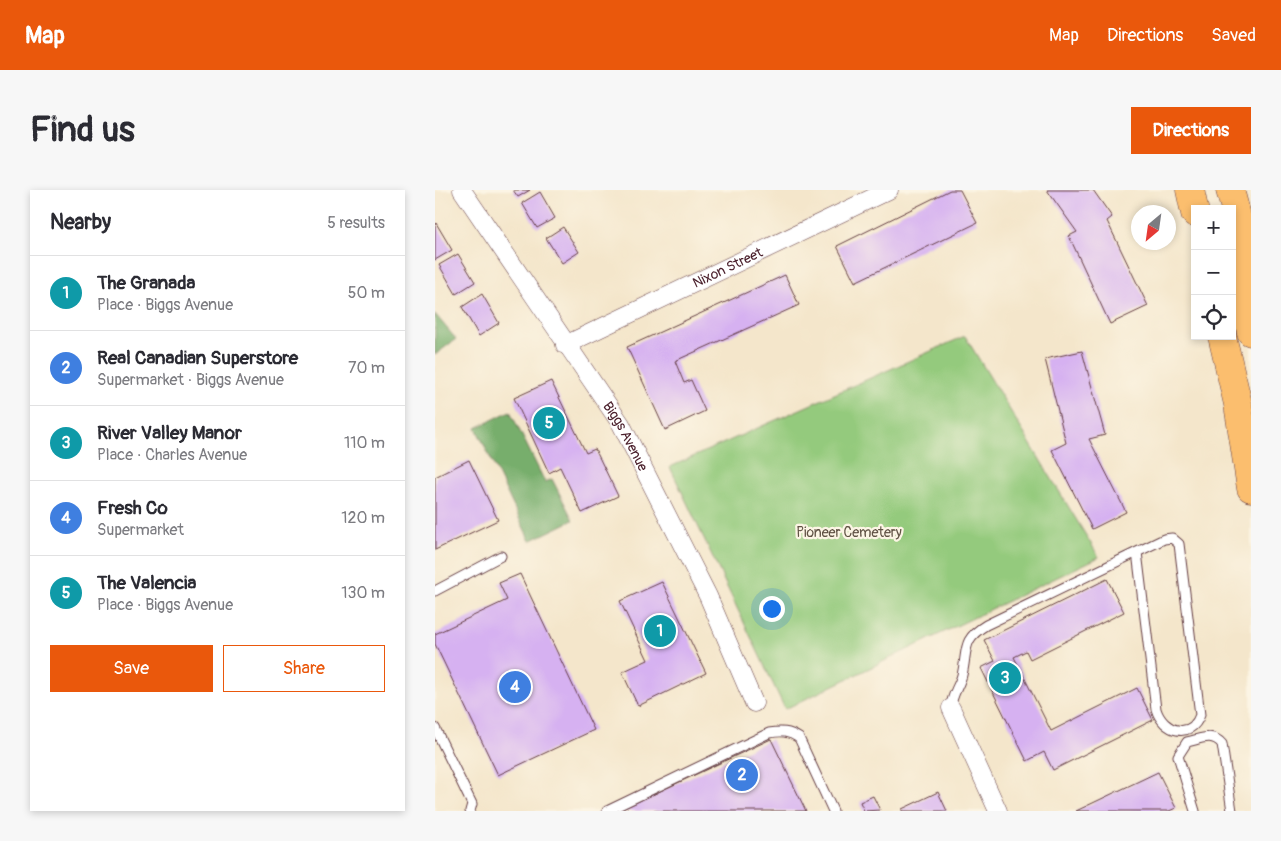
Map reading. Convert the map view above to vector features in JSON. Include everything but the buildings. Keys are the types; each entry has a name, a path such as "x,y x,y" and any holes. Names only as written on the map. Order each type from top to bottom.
{"highway":[{"path":"1190,190 1193,205"},
{"path":"1218,190 1222,205"},
{"path":"1230,190 1251,267"},
{"path":"1234,250 1251,332"},
{"path":"1224,340 1238,404 1251,488"}],"street":[{"name":"Biggs Avenue","path":"462,190 621,424 708,596 754,703"},
{"name":"Nixon Street","path":"565,344 889,190"},
{"path":"951,708 998,811"}],"lane":[{"path":"951,708 951,698 961,676 967,643 973,633 1137,552 1164,539 1172,538 1179,544 1200,715 1197,724 1192,728 1173,730 1165,726 1156,709 1137,552"},
{"path":"435,591 501,556"},
{"path":"435,728 472,804 470,811"},
{"path":"607,811 769,733 781,731 791,732 799,738 833,811"},
{"path":"1195,811 1178,756 1187,742 1211,736 1218,739 1222,744 1232,811"}],"green space":[{"path":"435,314 456,339 435,355"},
{"name":"Pioneer Cemetery","path":"965,336 1099,557 785,709 670,467"},
{"path":"510,411 545,482 552,479 573,520 530,541 476,428"}],"place":[{"name":"The Valencia","path":"549,423"},
{"name":"The Granada","path":"660,631"},
{"name":"River Valley Manor","path":"1005,678"},
{"name":"Fresh Co","path":"515,687"},
{"name":"Real Canadian Superstore","path":"742,775"}]}
